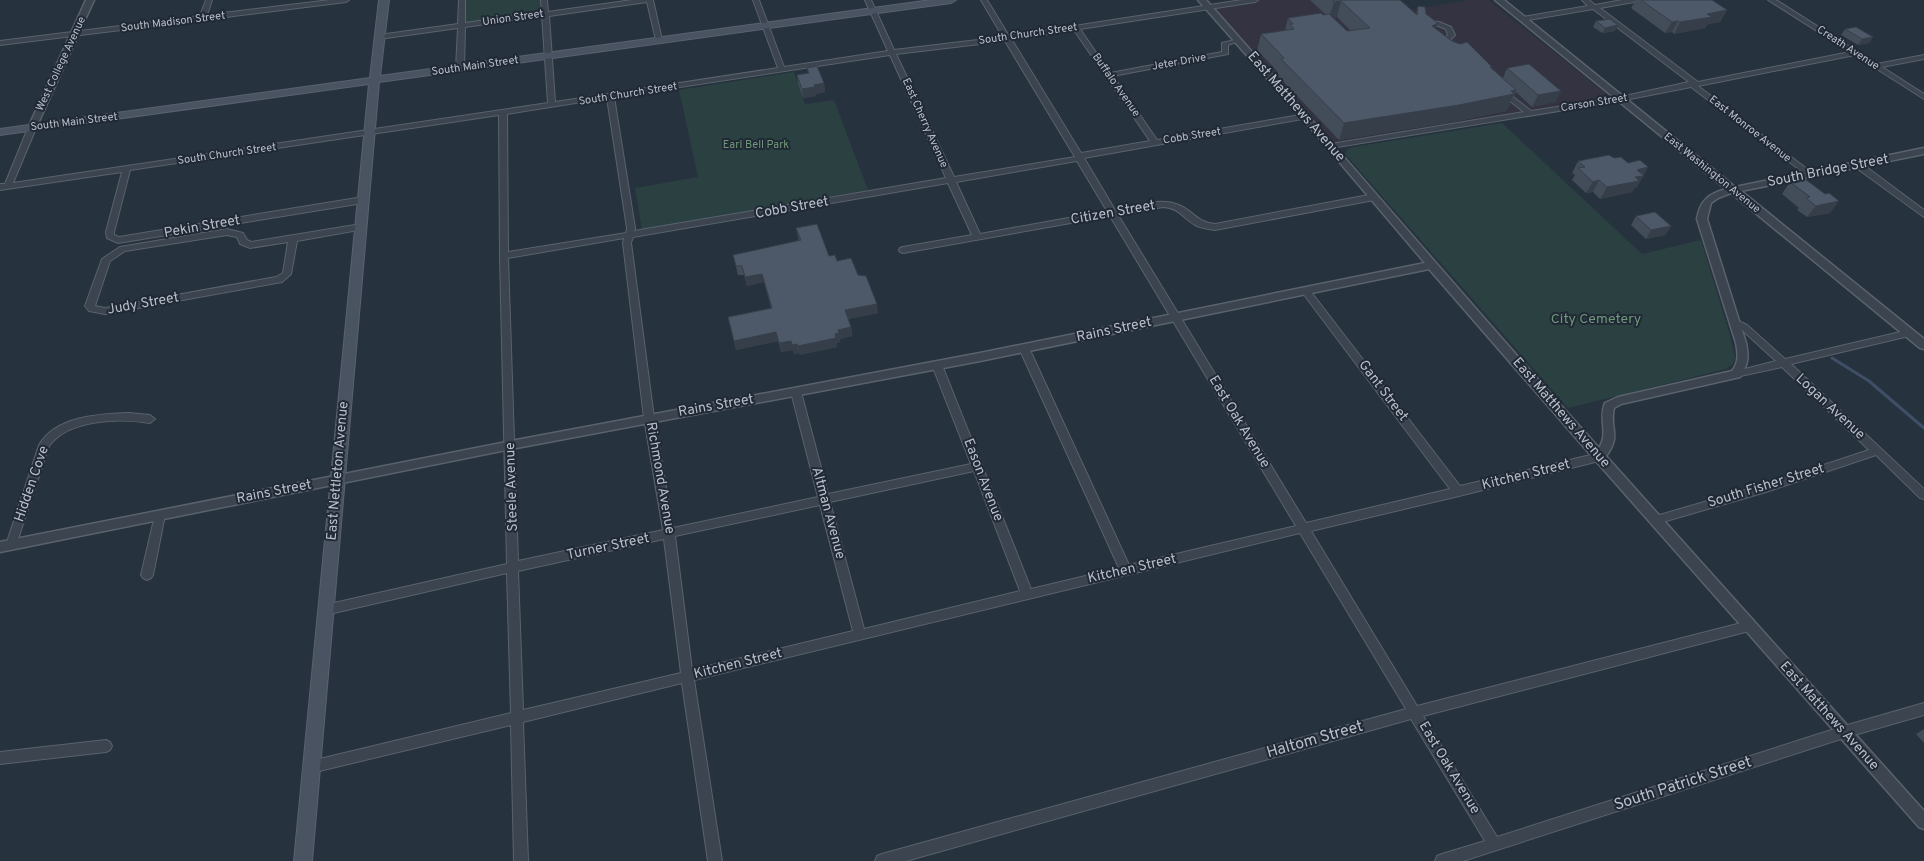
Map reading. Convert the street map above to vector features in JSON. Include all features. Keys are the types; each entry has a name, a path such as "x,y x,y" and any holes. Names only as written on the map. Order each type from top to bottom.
{"main road":[{"name":"East Nettleton Avenue","path":"303,861 373,80 384,0"},
{"name":"South Main Street","path":"0,132 951,0"}],"street":[{"name":"West College Avenue","path":"32,128 90,0"},
{"path":"203,18 209,0"},
{"name":"South Madison Street","path":"0,43 346,0"},
{"path":"460,68 462,0"},
{"path":"544,0 552,105"},
{"name":"Union Street","path":"379,36 646,0"},
{"path":"650,0 659,40"},
{"path":"756,0 782,70"},
{"name":"East Cherry Avenue","path":"868,0 976,236"},
{"name":"East Oak Avenue","path":"984,0 1494,844"},
{"name":"South Church Street","path":"4,186 368,134 893,52 1076,28 1205,4 1255,0"},
{"name":"East Washington Avenue","path":"1499,0 1924,345"},
{"name":"East Monroe Avenue","path":"1585,0 1808,174"},
{"path":"1523,19 1634,0"},
{"name":"Creath Avenue","path":"1771,0 1924,97"},
{"name":"East Matthews Avenue","path":"1205,4 1305,116 1599,456 1924,822"},
{"path":"1423,23 1432,22 1449,28 1452,35 1446,41"},
{"name":"Buffalo Avenue","path":"1076,28 1155,142"},
{"path":"1438,38 1454,47"},
{"name":"Jeter Drive","path":"1108,75 1226,53 1224,44 1237,40"},
{"name":"Carson Street","path":"1331,146 1620,99 1856,53"},
{"path":"1876,66 1924,57"},
{"path":"1495,84 1529,113"},
{"name":"Richmond Avenue","path":"610,96 631,228 627,243 649,418 669,533 687,676 715,861"},
{"name":"Steele Avenue","path":"503,113 504,256 521,861"},
{"name":"Cobb Street","path":"504,256 951,181 1155,142 1305,116"},
{"path":"4,186 32,128"},
{"name":"South Bridge Street","path":"1736,374 1744,360 1702,219 1702,208 1711,198 1733,190 1924,151"},
{"path":"1858,165 1924,214"},
{"name":"Pekin Street","path":"127,168 110,232 110,236 118,240 363,200"},
{"name":"Citizen Street","path":"903,250 1172,204 1180,207 1200,226 1215,227 1374,197"},
{"name":"Judy Street","path":"292,239 287,274 279,280 105,312 94,310 90,306 106,258 123,249 227,232 240,235 243,242 250,245 360,227"},
{"name":"Rains Street","path":"6,546 510,445 1024,348 1432,265"},
{"name":"Gant Street","path":"1305,290 1459,492"},
{"name":"Logan Avenue","path":"1734,322 1744,327 1784,363 1924,495"},
{"path":"1599,456 1608,447 1611,436 1607,412 1609,406 1618,401 1910,333"},
{"path":"1024,348 1126,571"},
{"name":"Eason Avenue","path":"937,365 978,466 1026,594"},
{"name":"Altman Avenue","path":"796,392 860,635"},
{"name":"Hidden Cove","path":"6,546 44,445 52,434 71,425 114,417 130,416 150,419"},
{"name":"South Fisher Street","path":"1656,520 1766,488 1877,451"},
{"name":"Kitchen Street","path":"311,767 1026,594 1459,492 1599,456"},
{"name":"Turner Street","path":"326,610 978,466"},
{"path":"147,574 160,515"},
{"name":"Haltom Street","path":"882,861 1415,712 1749,626"},
{"name":"South Patrick Street","path":"1442,861 1844,732 1924,709"},
{"path":"0,758 106,746"}],"shaded area":[{"path":"1255,0 1398,0 1409,10 1469,0 1489,0 1605,93 1605,96 1604,98 1331,146 1208,7"}],"green space":[{"path":"466,0 541,0 541,12 466,23"},
{"name":"Earl Bell Park","path":"794,72 805,104 834,100 868,190 642,230 635,188 698,177 679,90"},
{"name":"City Cemetery","path":"1502,123 1642,254 1701,240 1729,332 1735,357 1733,364 1726,369 1568,408 1345,154 1348,149 1353,147"}],"building":[{"path":"1332,0 1400,0 1417,15 1418,6 1425,7 1426,14 1438,23 1432,26 1452,41 1460,44 1467,42 1492,67 1490,67 1516,90 1511,91 1514,94 1459,105 1344,123 1281,59 1284,58 1261,34 1294,29 1290,24 1293,24 1288,18 1321,13 1323,15 1329,14 1347,31 1370,28 1341,1 1334,2"},
{"path":"1641,0 1712,0 1727,10 1707,14 1712,17 1672,22"},
{"path":"1610,19 1618,25 1605,28 1596,21"},
{"path":"1856,27 1873,37 1862,39 1845,29"},
{"path":"1529,64 1561,91 1538,95 1507,68"},
{"path":"817,66 824,83 802,89 797,75 809,73 807,68"},
{"path":"1609,155 1614,158 1621,157 1628,163 1640,160 1648,167 1637,170 1644,176 1635,177 1639,181 1607,187 1599,180 1593,182 1578,168 1585,167 1578,161"},
{"path":"1805,179 1825,194 1829,193 1839,201 1816,206 1806,198 1810,197 1790,182"},
{"path":"1655,212 1671,226 1651,230 1636,216"},
{"path":"817,224 829,256 835,255 837,261 851,258 858,275 866,276 877,304 845,310 851,327 838,330 839,333 835,334 836,338 798,346 797,344 792,345 791,341 779,343 776,332 734,341 728,317 772,308 762,274 745,277 742,266 736,266 733,255 801,240 796,228"}],"waterway":[{"path":"1832,358 1869,381 1924,428"}]}
